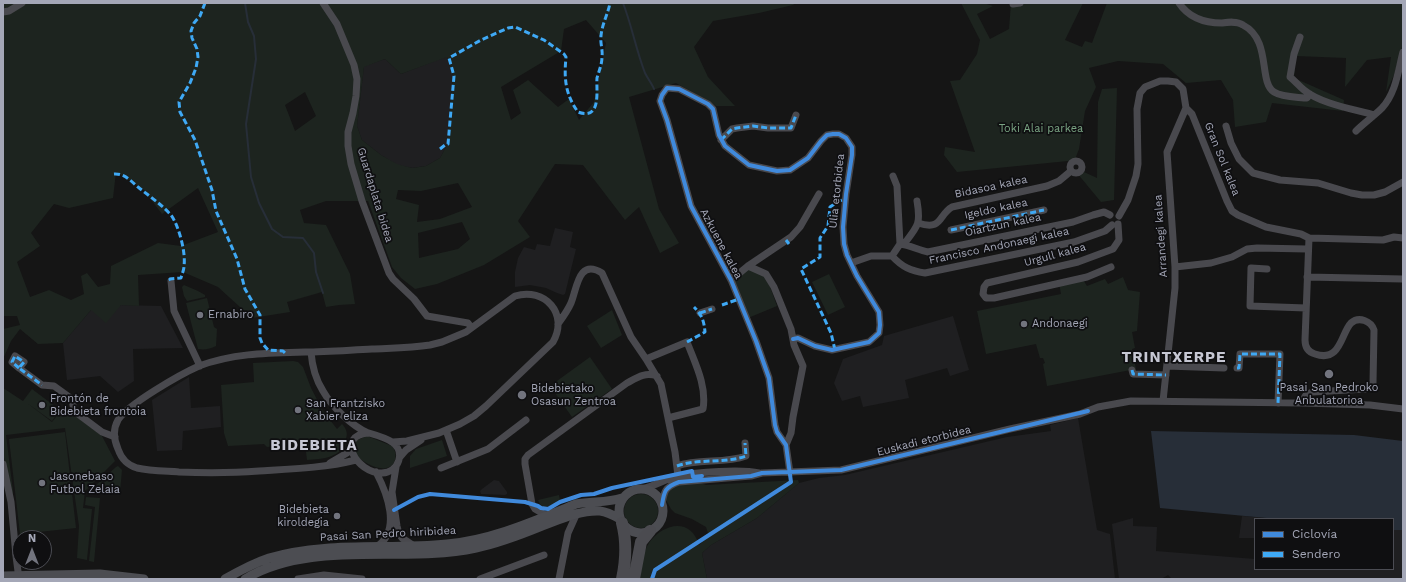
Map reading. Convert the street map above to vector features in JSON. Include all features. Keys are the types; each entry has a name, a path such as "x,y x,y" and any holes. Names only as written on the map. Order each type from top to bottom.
{"highway":[{"path":"621,521 625,544 625,563 622,579"},
{"path":"634,579 641,542 650,531"}],"main road":[{"path":"642,489 655,494 662,505 663,514 661,520 650,531 644,533 632,531 621,521 618,510 622,498 630,491 642,489"},
{"name":"Pasai San Pedro hiribidea","path":"225,579 261,561 290,553 315,550 446,544 480,539 508,531 583,503 607,502 622,498"},
{"name":"Pasai San Pedro hiribidea","path":"245,579 271,566 305,559 343,556 457,552 503,542 577,513 592,511 604,512 621,521"},
{"path":"3,576 19,577 100,574 144,579"}],"street":[{"path":"3,12 9,11 22,3"},
{"name":"Guardaplata bidea","path":"323,3 337,24 354,65 357,79 356,96 348,132 348,146 351,164 362,201 389,273 393,279 414,299 427,316 468,323 471,327"},
{"path":"1179,3 1193,17 1208,22 1234,22 1242,24 1256,35 1260,44 1269,87 1273,92 1304,98 1307,98 1310,94"},
{"path":"1300,37 1294,54 1290,77 1310,94 1340,106 1374,115"},
{"path":"1356,131 1382,108 1392,94 1403,52"},
{"path":"1114,215 1120,221 1115,225 1108,221 1128,200 1136,176 1138,164 1137,109 1140,93 1146,87 1160,81 1176,82 1183,89 1186,108"},
{"name":"Azkuene kalea","path":"721,140 713,109 708,104 679,89 667,88 662,95 660,102 667,120 691,206 732,280 769,378 775,426 777,432 786,445"},
{"name":"Gran Sol kalea","path":"1186,108 1192,114 1226,201 1232,210 1238,215 1266,227 1301,234 1308,238 1383,240 1394,237"},
{"name":"Arrandegi kalea","path":"1163,401 1175,288 1175,267 1167,152 1186,108"},
{"path":"721,140 732,129 737,128 753,126 768,128 791,128 796,116"},
{"path":"1226,126 1231,143 1239,159 1253,173 1280,180 1318,183 1362,195 1374,195 1385,192 1403,182"},
{"name":"Ulia etorbidea","path":"721,140 725,146 749,165 777,171 790,170 798,166 808,158 827,135 839,134 846,138 852,147 846,194 843,232 844,244 851,263 879,312 879,333 875,338 862,345 832,350 815,346 798,338 793,339"},
{"name":"Bidasoa kalea","path":"918,223 929,225 939,222 952,207 1059,182 1071,170"},
{"path":"893,176 897,186 902,244"},
{"path":"732,280 748,266 790,238 800,227 819,194"},
{"path":"851,263 871,256 892,256 918,223 920,215 917,201"},
{"name":"Igeldo kalea","path":"951,230 1044,210"},
{"name":"Oiartzun kalea","path":"902,244 928,252 1073,222 1104,212 1114,215"},
{"name":"Francisco Andonaegi kalea","path":"892,256 899,264 907,269 925,273 1074,242 1105,231 1115,225"},
{"name":"Urgull kalea","path":"1111,267 1087,277 994,298 986,298 983,294 984,287 987,284 1078,262 1113,249 1119,240 1115,225"},
{"path":"1394,237 1403,233"},
{"path":"1394,237 1403,238"},
{"path":"1303,403 1307,394 1312,392 1360,390 1371,387 1373,383 1374,330 1368,322 1357,320 1352,322 1338,348 1328,354 1315,355 1307,349 1305,340 1308,238"},
{"path":"1175,267 1211,263 1232,257 1248,249 1307,249"},
{"path":"748,266 766,274 774,287 791,329 794,345 803,366 791,433 786,445 790,473"},
{"path":"1267,269 1251,268 1250,306 1306,308"},
{"path":"558,324 572,301 577,282 581,275 586,271 593,270 602,273 631,337 657,376 664,393 678,476"},
{"path":"1307,277 1403,279"},
{"path":"171,281 174,311 200,366"},
{"path":"311,352 312,362 318,383 323,392 349,421 369,434 393,442 446,430 468,420 486,406 548,348 556,338 558,324 556,313 550,303 540,296 528,294 515,296 466,332 454,338 430,345 268,353 227,358 200,366 172,380 124,412 118,420 115,428 118,451 127,464 150,470 219,473 301,468 339,464 356,460"},
{"path":"700,313 712,309"},
{"path":"646,359 687,342 690,349 703,384 703,410 668,418"},
{"path":"1237,368 1239,368 1240,352 1280,354 1278,403"},
{"path":"1167,366 1224,368"},
{"path":"19,368 42,385 54,386 72,399 74,411 102,432 115,437"},
{"path":"1132,370 1133,374 1166,375"},
{"path":"546,516 535,509 532,504 525,464 525,459 528,455 628,383 646,374 657,376"},
{"name":"Euskadi etorbidea","path":"642,489 653,487 678,476 696,474 750,471 762,473 790,473 841,470 1074,415 1104,406 1131,401 1303,403 1370,405 1403,409"},
{"path":"441,468 488,449 526,420"},
{"path":"349,421 352,433 353,456 356,460 376,472 387,472 396,467"},
{"path":"446,430 457,462"},
{"path":"777,432 784,436 791,433"},
{"path":"326,465 342,457 352,445 355,438 359,435 369,434"},
{"path":"386,555 399,541 393,499 393,486 396,467 400,457 411,446 429,435"},
{"path":"393,442 400,457"},
{"path":"677,466 696,462 736,459 746,456 745,443"},
{"path":"3,464 11,502 19,577"},
{"path":"376,472 387,496 390,527 395,547 399,552 404,554"},
{"name":"Euskadi etorbidea","path":"662,505 663,494 667,488 679,482 751,476 762,473"},
{"path":"559,579 568,533 577,513"},
{"path":"376,547 386,539 390,527"},
{"path":"399,534 405,542 414,546"},
{"path":"480,579 544,555"},
{"path":"298,579 324,575 362,579"}],"shaded area":[{"path":"447,56 453,76 447,145 440,158 426,166 412,168 397,165 362,140 357,126 364,66 385,59 401,74"},
{"path":"555,228 573,232 570,247 576,249 565,294 563,295 546,288 530,285 515,287 515,272 518,258 524,247 535,250 537,244 550,246"},
{"path":"121,305 161,306 183,348 133,349 134,381 118,392 100,376 67,380 63,343 91,310"},
{"path":"953,316 969,370 950,376 947,368 905,380 909,398 863,407 860,396 842,401 834,383 843,359 882,345 884,336"},
{"path":"189,377 191,408 220,406 221,427 183,431 182,450 157,451 152,400"},
{"path":"1078,418 1097,530 1110,534 1115,579 707,579 702,553 711,545 757,518 799,483 819,478 845,475 1007,437 1051,431 1050,425"},
{"path":"1151,431 1354,435 1403,441 1403,530 1394,530 1394,518 1266,518 1160,508"},
{"path":"494,480 499,481 507,494 481,494 480,491"},
{"path":"1242,516 1265,518 1254,518 1254,538 1239,538"},
{"path":"1133,518 1133,526 1157,527 1156,551 1254,559 1254,570 1394,570 1394,530 1403,530 1403,579 1213,579 1171,578 1168,575 1161,579 1119,579 1112,524"}],"green space":[{"path":"3,3 796,3 759,13 713,21 694,47 708,77 735,106 716,106 676,83 629,97 659,209 679,243 660,253 639,207 625,220 583,165 555,164 518,221 530,237 484,265 437,284 415,289 401,278 392,267 368,201 326,201 300,210 304,223 326,225 350,274 355,304 326,307 322,292 287,302 290,312 252,318 218,287 183,272 138,275 139,306 121,305 106,323 91,310 63,343 38,344 20,329 11,341 3,359 3,329 20,325 17,316 3,316","holes":["586,20 606,43 594,102 579,120 569,99 558,107 528,80 513,90 521,113 511,120 501,87 561,51 564,29","447,57 453,76 447,145 440,158 426,166 412,168 397,164 381,155 362,140 357,126 364,67 385,59 401,74","305,92 316,116 295,131 285,105","116,172 143,189 162,214 198,188 218,232 181,246 158,243 111,266 110,284 98,287 87,273 81,276 84,294 71,300 49,290 30,297 17,262 40,246 31,233 54,204 69,208 113,198","458,183 472,207 440,219 417,222 419,205 396,199 398,190 421,191","462,222 470,239 458,249 419,258 418,233"]},
{"name":"Toki Alai parkea","path":"961,3 983,3 993,6 977,14 990,39 1009,29 1011,3 1083,3 1065,40 1082,47 1085,41 1092,43 1107,3 1403,3 1403,44 1394,75 1386,92 1391,57 1367,60 1345,87 1346,58 1296,56 1294,78 1344,100 1343,111 1272,103 1266,122 1235,127 1233,100 1221,80 1186,83 1163,64 1118,61 1089,68 1096,87 1085,111 1079,149 1072,167 1068,161 957,172 944,155 945,147 975,152 950,81 960,80 977,54 980,40"},
{"path":"1117,88 1114,200 1101,202 1077,173 1084,172 1097,178 1098,102 1102,89"},
{"path":"749,268 764,275 777,306 748,318 734,280"},
{"path":"829,274 845,307 828,315 812,282"},
{"path":"1123,277 1128,290 1140,292 1137,331 1132,332 1135,348 1132,349 1136,369 1047,386 1043,364 1045,363 1043,358 1040,358 1036,344 986,354 977,311 1061,294 1059,283 1082,278 1087,286 1105,279 1108,284"},
{"path":"184,285 205,295 205,297 187,301 182,287"},
{"name":"Ernabiro","path":"207,298 214,327 217,329 216,346 207,349 198,349 186,303"},
{"path":"612,310 622,335 601,348 587,326"},
{"path":"590,357 612,389 572,417 550,386"},
{"path":"298,362 303,367 311,388 323,411 337,429 342,424 346,429 347,437 341,450 336,454 325,458 307,460 305,444 267,447 264,444 228,446 224,433 221,385 254,382 253,363"},
{"path":"3,388 23,401 32,389 60,410 52,421 27,403 52,422 64,407 102,436 115,461 85,491 83,508 92,509 87,560 77,558 79,526 65,428 6,435 13,491 12,497 3,453"},
{"name":"Jasonebaso Futbol Zelaia","path":"65,432 76,528 52,531 20,530 9,439"},
{"path":"367,436 392,446 395,458 392,465 385,468 377,467 368,464 357,457 354,445 357,440"},
{"path":"442,440 447,456 410,468 410,456 416,449"},
{"path":"118,466 122,470 120,492 117,494 98,492 95,490 95,486"},
{"path":"798,480 799,483 757,518 711,545 702,553 707,579 640,579 645,551 649,543 662,531 669,527 683,527 690,530 695,536 699,545 709,536 706,527 692,519 675,513 671,509 666,500 667,494 675,485 698,482 706,485"},
{"path":"641,494 653,499 658,511 653,523 641,528 629,523 624,511 629,499"},
{"path":"559,495 560,501 548,507 542,506 538,500"},
{"path":"86,497 100,498 94,562 89,561 95,507 85,505"}],"waterway":[{"path":"245,3 248,22 254,36 256,59 246,124 251,177 259,203 272,229 283,237 303,238 314,253 316,272 323,293"},
{"path":"623,3 645,73 654,89"}],"marked path":[{"path":"205,3 200,16 194,23 191,31 198,57 196,68 190,83 179,102 180,112 195,140 212,190 216,211 237,259 245,289 260,315 260,338 262,343 268,350 283,351 285,353"},
{"path":"440,149 448,144 454,76 449,58 481,40 508,28 515,27 544,40 564,54 566,57 565,79 570,99 578,112 586,114 591,112 596,103 597,78 602,60 601,39 610,3"},
{"path":"721,140 732,129 737,128 753,126 768,128 791,128 796,115"},
{"path":"114,174 124,176 130,180 163,207 174,220 184,254 184,269 181,278 170,279 171,281"},
{"path":"835,350 831,333 801,269 820,257 820,238 828,226 830,207 839,201 846,199"},
{"path":"951,230 1044,210"},
{"path":"786,240 789,244"},
{"path":"722,305 739,299"},
{"path":"687,342 705,332 702,318 694,307"},
{"path":"700,313 712,309"},
{"path":"1237,368 1239,368 1240,354 1280,354 1278,403"},
{"path":"19,368 12,362 15,356 24,362 19,368 42,385"},
{"path":"1132,370 1133,374 1166,375"},
{"path":"677,466 694,462 729,460 746,456 745,443"}],"cycle path":[{"path":"652,579 655,570 791,482 786,445 777,432 769,378 756,341 731,280 691,206 667,120 660,101 667,88 679,89 708,104 713,109 719,135 725,146 749,165 777,171 790,170 808,158 827,135 839,134 846,138 852,147 843,227 844,244 847,255 857,276 879,312 879,333 869,342 832,350 815,346 798,338 793,339"},
{"path":"662,505 666,490 679,482 751,476 762,473 841,470 1088,411"},
{"path":"394,510 418,497 430,494 525,502 548,509 560,502 581,495 594,494 612,488 692,471 693,477 702,476"}],"place":[{"name":"Ernabiro","path":"200,315"},
{"name":"Andonaegi","path":"1024,324"},
{"name":"Pasai San Pedroko Anbulatorioa","path":"1329,374"},
{"name":"Bidebietako Osasun Zentroa","path":"522,395"},
{"name":"Frontón de Bidebieta frontoia","path":"42,405"},
{"name":"San Frantzisko Xabier eliza","path":"298,410"},
{"name":"Jasonebaso Futbol Zelaia","path":"42,483"},
{"name":"Bidebieta kiroldegia","path":"337,516"}],"district":[{"name":"TRINTXERPE","path":"1174,358"},
{"name":"BIDEBIETA","path":"314,446"}]}
